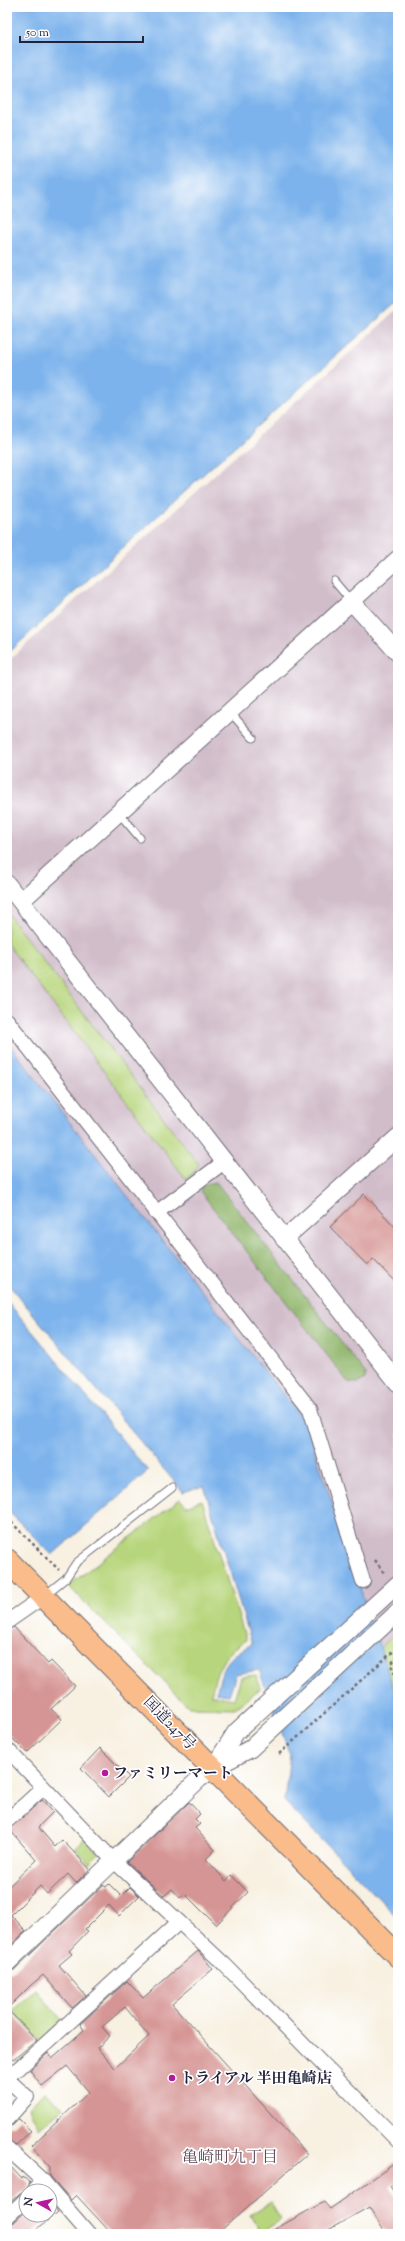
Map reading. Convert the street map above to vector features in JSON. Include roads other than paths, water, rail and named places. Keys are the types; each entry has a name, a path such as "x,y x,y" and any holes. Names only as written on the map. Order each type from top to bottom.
{"highway":[{"name":"国道247号","path":"7,1560 398,1956"}],"street":[{"path":"21,901 398,559"},
{"path":"351,601 398,653"},
{"path":"7,884 398,1383"},
{"path":"7,1020 310,1409 363,1581"},
{"path":"284,1239 398,1137"},
{"path":"156,1213 224,1162"},
{"path":"7,1963 113,1860 213,1768 236,1732 376,1604 393,1581"},
{"path":"7,1622 43,1596"},
{"path":"213,1768 250,1749 398,1612"},
{"path":"7,1749 113,1860 225,1965 398,2141"},
{"path":"7,1822 43,1788"},
{"path":"7,2074 18,2069 179,1922"},
{"path":"7,2079 27,2097 7,2119"},
{"path":"7,2148 36,2183"},
{"path":"58,2201 68,2208 89,2234"},
{"path":"7,2217 18,2207"}],"lane":[{"path":"334,581 351,601"},
{"path":"230,712 253,738"},
{"path":"118,812 140,838"},
{"path":"43,1596 66,1578 76,1563 172,1488"}],"water":[{"path":"7,7 398,7 398,301 199,478 7,654"},
{"path":"7,1042 306,1424 398,1702 398,1918 284,1801 290,1755 259,1670 236,1674 229,1695 216,1693 221,1675 227,1663 236,1654 252,1644 204,1486 183,1492 7,1283"},
{"path":"7,1301 148,1471 52,1555 7,1510"}],"place":[{"name":"ファミリーマート","path":"105,1773"},
{"name":"トライアル 半田亀崎店","path":"172,2078"}],"district":[{"name":"亀崎町九丁目","path":"230,2156"}]}
